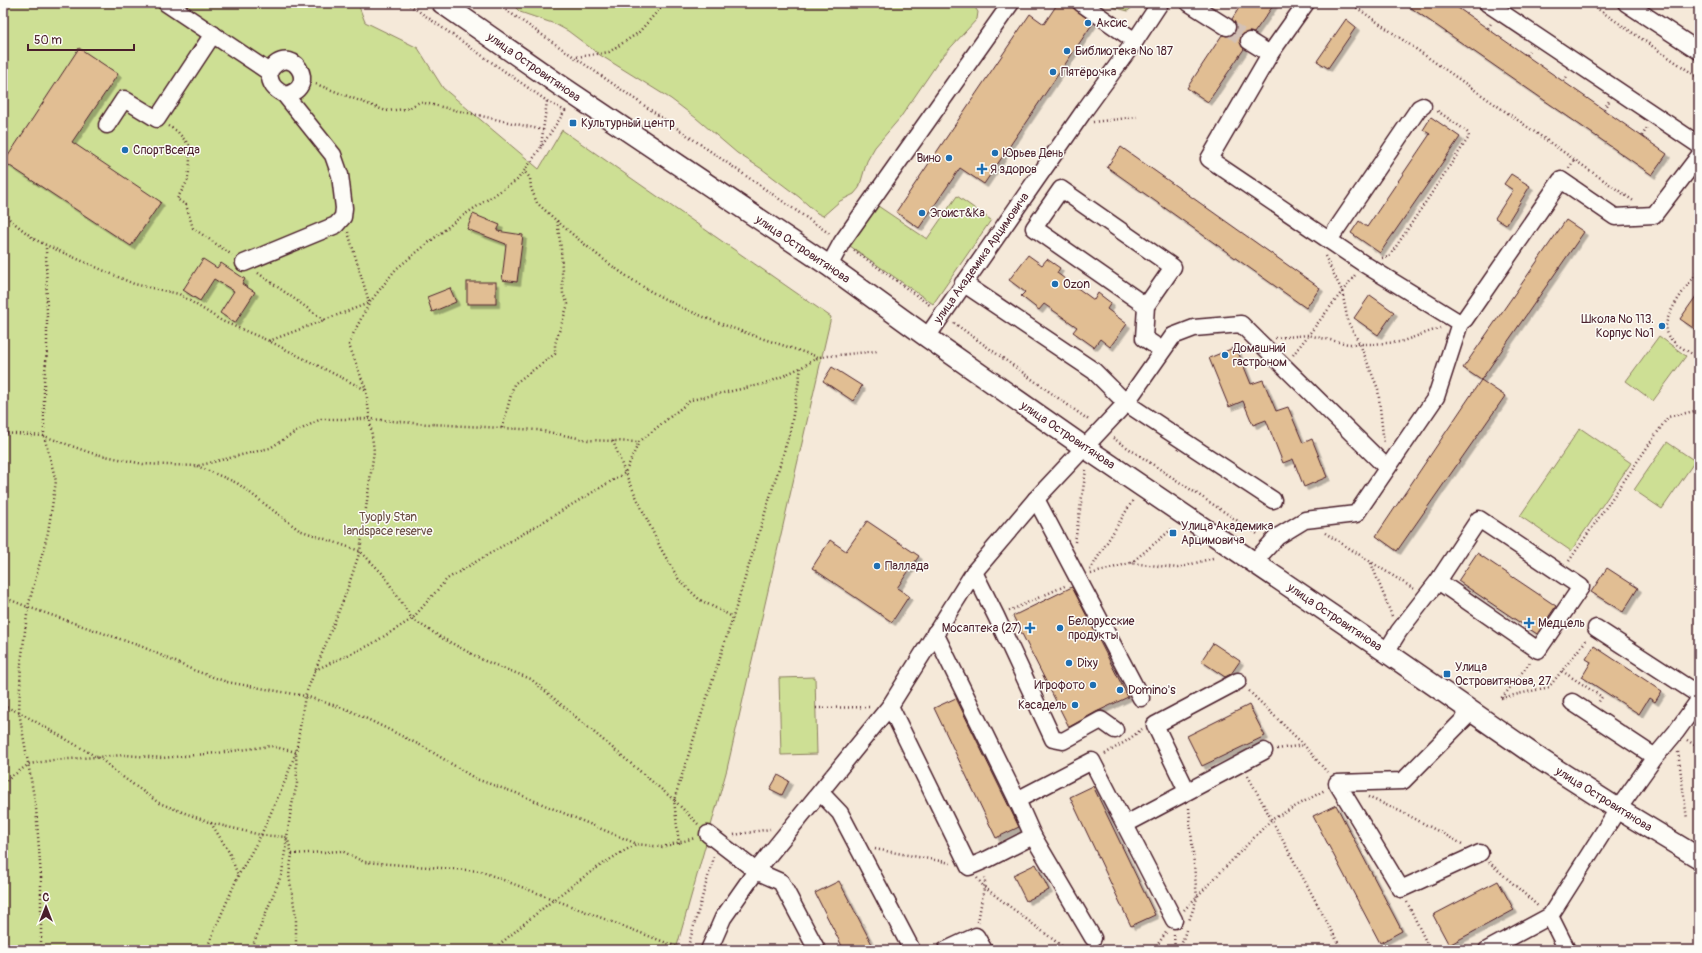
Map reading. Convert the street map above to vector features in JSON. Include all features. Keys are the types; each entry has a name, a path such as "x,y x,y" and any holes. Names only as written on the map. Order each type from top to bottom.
{"main road":[{"name":"улица Островитянова","path":"442,3 558,84 829,266 1084,447 1386,652 1543,761 1699,858"}],"street":[{"path":"166,3 269,72"},
{"path":"829,266 842,242 1011,3"},
{"path":"1081,3 1135,41"},
{"name":"улица Академика Арцимовича","path":"927,337 963,283 1135,41 1160,3"},
{"path":"1189,3 1227,27"},
{"path":"1306,3 1270,54 1209,159 1329,240 1370,260 1460,323"},
{"path":"1487,3 1699,145"},
{"path":"1626,3 1699,51"},
{"path":"107,125 124,99 157,120 213,34"},
{"path":"1249,41 1270,54"},
{"path":"282,61 292,62 299,67 302,73 302,82 298,89 292,93 285,94 275,90 270,82 269,72 274,65 282,61"},
{"path":"244,263 336,225 343,217 344,208 340,175 333,155 285,94"},
{"path":"1329,240 1420,108 1423,106"},
{"path":"1254,562 1276,537 1305,520 1356,514 1436,397 1460,323 1465,319 1560,180 1615,217 1654,215 1699,156"},
{"path":"1146,306 1034,228 1061,189 1173,267 1146,306 1144,338 1162,350"},
{"path":"963,283 1094,371 1126,403 1273,500"},
{"path":"709,950 723,918 756,871 890,706 974,572 1036,499 1126,403 1172,336 1194,328 1241,324 1387,468"},
{"path":"1036,499 1141,698"},
{"path":"1386,652 1399,632 1438,581 1479,519 1581,587 1538,650 1438,581"},
{"path":"974,572 1053,739 1063,741 1101,720 1115,730"},
{"path":"1596,628 1699,695"},
{"path":"935,633 1017,800 1033,836 1093,938"},
{"path":"1187,791 1155,725 1238,681"},
{"path":"1487,950 1550,916 1618,809 1655,757 1676,732 1699,700"},
{"path":"1572,702 1655,757"},
{"path":"890,706 969,867 1033,836"},
{"path":"1472,711 1403,780 1337,783 1401,889 1480,853"},
{"path":"1126,824 1264,751"},
{"path":"1017,800 1092,761 1126,824 1174,920"},
{"path":"821,792 840,813 912,950"},
{"path":"713,837 756,871 781,882 817,950"},
{"path":"1550,916 1567,950"},
{"path":"946,950 976,936 984,950"}],"path":[{"path":"251,950 253,941 282,873 291,809 297,784 296,752 305,696 346,593 360,551 374,451 366,390 349,345 354,332 370,302 396,269 458,219 516,180 524,171 565,111 547,101 406,3"},
{"path":"496,3 842,242 1101,429 1271,543"},
{"path":"576,57 609,52 638,33 665,3"},
{"path":"1350,3 1654,215"},
{"path":"1589,3 1699,78"},
{"path":"302,78 386,110 406,109 420,102 543,130"},
{"path":"540,148 547,101"},
{"path":"1283,367 1342,291 1370,260 1389,257 1470,137 1465,130 1432,108 1423,106"},
{"path":"1075,124 1137,117"},
{"path":"157,120 177,131 189,145 190,163 188,180 177,199 186,205 193,228"},
{"path":"524,171 530,178 531,188 537,203 597,256 652,292 720,324 818,357 876,351"},
{"path":"3,214 34,239 134,284 179,294 222,321 269,341 366,390"},
{"path":"343,217 370,302"},
{"path":"502,428 514,384 555,354 555,344 568,304 563,294 561,248 557,221"},
{"path":"41,950 41,877 36,808 18,712 21,662 28,607 48,532 56,482 44,436 44,381 47,352 46,244"},
{"path":"1325,256 1342,291 1348,322 1360,344 1378,389 1387,468"},
{"path":"1699,270 1668,316 1665,325 1667,334 1674,342 1699,358"},
{"path":"269,341 370,302"},
{"path":"1256,339 1308,335 1348,344 1400,342 1424,332 1460,323"},
{"path":"315,670 370,645 412,619 447,579 625,473 639,442 691,400 768,383 802,367 818,357"},
{"path":"679,844 674,800 733,617 790,432 802,367"},
{"path":"1561,573 1668,417 1699,410"},
{"path":"3,433 44,436 91,453 135,462 197,466 270,448 321,419 371,419 413,423 538,430 588,440 639,442"},
{"path":"613,441 625,473 661,549 679,580 700,600 733,617"},
{"path":"197,466 237,483 299,530 360,551 383,574 412,619 442,638 485,661 531,678 674,800 713,837"},
{"path":"1064,551 1075,543 1086,470"},
{"path":"1305,520 1371,563 1413,588"},
{"path":"1130,563 1172,529"},
{"path":"1086,575 1130,563 1178,568 1214,558"},
{"path":"1371,563 1399,632"},
{"path":"3,597 143,647 193,670 227,682 305,696 356,713 424,747 476,779 637,844 662,847 713,837 719,834 733,835 794,824"},
{"path":"1520,674 1501,698 1549,687 1596,628"},
{"path":"1562,670 1602,697 1589,714"},
{"path":"1174,920 1271,820 1337,783 1304,745 1238,681"},
{"path":"3,706 18,712 98,758 159,803 211,823 261,835 287,837"},
{"path":"816,708 890,706"},
{"path":"1676,732 1699,748"},
{"path":"1676,732 1687,819"},
{"path":"1264,751 1304,745"},
{"path":"3,783 28,764 54,760 125,755 162,758 271,746 296,752"},
{"path":"206,950 238,876 261,835 286,779 296,752"},
{"path":"1241,763 1342,950"},
{"path":"1187,791 1197,898"},
{"path":"1364,795 1404,813 1480,853 1550,916"},
{"path":"211,823 229,852 238,876"},
{"path":"287,837 292,854 289,875 296,917 296,950"},
{"path":"292,854 342,851 364,862 480,871 686,950 713,837"},
{"path":"493,950 556,899 612,857 637,844"},
{"path":"856,846 969,867 984,887 1067,950"},
{"path":"976,936 988,859"},
{"path":"1401,889 1430,950"}],"green space":[{"name":"Tyoply Stan landspace reserve","path":"3,3 358,4 365,22 418,48 443,88 539,169 562,130 831,317 727,769 677,946 678,950 3,950"},
{"path":"511,3 527,3 537,6 555,3 972,3 978,12 977,19 941,58 900,118 875,147 867,161 859,188 854,194 840,201 823,216 817,213 799,197 762,169 737,153 671,99 600,55 568,31 555,24 520,12"},
{"path":"1108,3 1137,3 1128,11 1113,7"},
{"path":"957,196 991,220 933,304 850,246 878,206 927,239"},
{"path":"1659,336 1686,356 1653,401 1626,381"},
{"path":"1580,428 1631,463 1571,551 1520,516"},
{"path":"1667,442 1695,461 1662,509 1634,490"},
{"path":"815,677 817,754 781,755 779,678"}],"building":[{"path":"1058,3 1067,3 1093,23 984,184 960,168 919,228 896,212 1030,14 1044,24"},
{"path":"1242,3 1275,3 1254,33 1249,32 1241,36 1240,41 1244,49 1208,102 1187,88 1222,35 1227,36 1235,32 1236,27 1232,19"},
{"path":"1404,3 1451,3 1667,154 1652,175"},
{"path":"1346,19 1356,27 1328,68 1317,61"},
{"path":"79,48 118,74 72,142 161,202 131,246 4,162"},
{"path":"1431,117 1460,137 1380,253 1351,233 1359,221 1367,227 1430,134 1423,130"},
{"path":"1121,147 1320,288 1306,308 1107,167"},
{"path":"1511,174 1530,186 1506,225 1495,218 1513,190 1504,184"},
{"path":"473,214 500,225 497,231 523,235 517,282 502,280 506,244 467,229"},
{"path":"1566,220 1584,232 1481,380 1463,368"},
{"path":"1028,255 1042,265 1047,259 1060,268 1057,273 1094,300 1098,293 1111,303 1107,309 1127,324 1110,347 1100,339 1094,347 1073,332 1077,327 1044,304 1039,310 1021,296 1025,292 1009,280"},
{"path":"203,259 217,268 221,263 245,279 242,284 255,292 235,323 220,313 234,291 214,279 200,301 183,290"},
{"path":"467,282 496,282 496,304 467,304"},
{"path":"450,288 456,302 432,312 427,297"},
{"path":"1699,292 1699,332 1680,319"},
{"path":"1370,295 1394,312 1378,335 1354,318"},
{"path":"1236,347 1251,384 1263,380 1276,411 1288,407 1303,443 1312,439 1327,477 1304,487 1293,459 1283,463 1266,420 1253,425 1243,401 1229,407 1209,358"},
{"path":"832,367 862,386 853,401 823,381"},
{"path":"1481,380 1505,396 1397,551 1376,536"},
{"path":"867,521 919,556 897,588 909,596 892,622 812,568 830,540 846,551"},
{"path":"1477,553 1556,606 1537,634 1458,581"},
{"path":"1607,568 1638,588 1623,612 1591,592"},
{"path":"1072,587 1128,697 1069,727 1013,616"},
{"path":"1213,643 1240,661 1231,674 1225,677 1201,661"},
{"path":"1594,646 1662,691 1655,702 1649,698 1639,714 1582,677 1591,662 1586,659"},
{"path":"956,698 1019,827 996,838 934,708"},
{"path":"1249,705 1265,736 1202,766 1187,736"},
{"path":"778,775 789,781 782,795 770,789"},
{"path":"1093,786 1155,915 1131,926 1070,797"},
{"path":"1336,805 1402,931 1380,943 1313,816"},
{"path":"1036,864 1049,890 1026,901 1013,875"},
{"path":"839,881 875,950 844,950 815,893"},
{"path":"1498,881 1514,910 1449,945 1433,915"}],"tunnel":[{"path":"1227,27 1249,41"}],"place":[{"name":"Аксис","path":"1088,23"},
{"name":"Библиотека № 187","path":"1067,51"},
{"name":"Пятёрочка","path":"1053,72"},
{"name":"Культурный центр","path":"573,123"},
{"name":"СпортВсегда","path":"125,150"},
{"name":"Юрьев День","path":"995,153"},
{"name":"Вино","path":"949,158"},
{"name":"Я здоров","path":"982,169"},
{"name":"Эгоист&Ка","path":"922,213"},
{"name":"Ozon","path":"1055,284"},
{"name":"Школа № 113. Корпус №1","path":"1662,326"},
{"name":"Домашний гастроном","path":"1225,355"},
{"name":"Улица Академика Арцимовича","path":"1173,533"},
{"name":"Паллада","path":"877,566"},
{"name":"Медцель","path":"1529,623"},
{"name":"Мосаптека (27)","path":"1030,628"},
{"name":"Белорусские продукты","path":"1060,628"},
{"name":"Dixy","path":"1069,663"},
{"name":"Улица Островитянова, 27","path":"1447,674"},
{"name":"Игрофото","path":"1093,685"},
{"name":"Domino's","path":"1120,690"},
{"name":"Касадель","path":"1075,705"}]}
